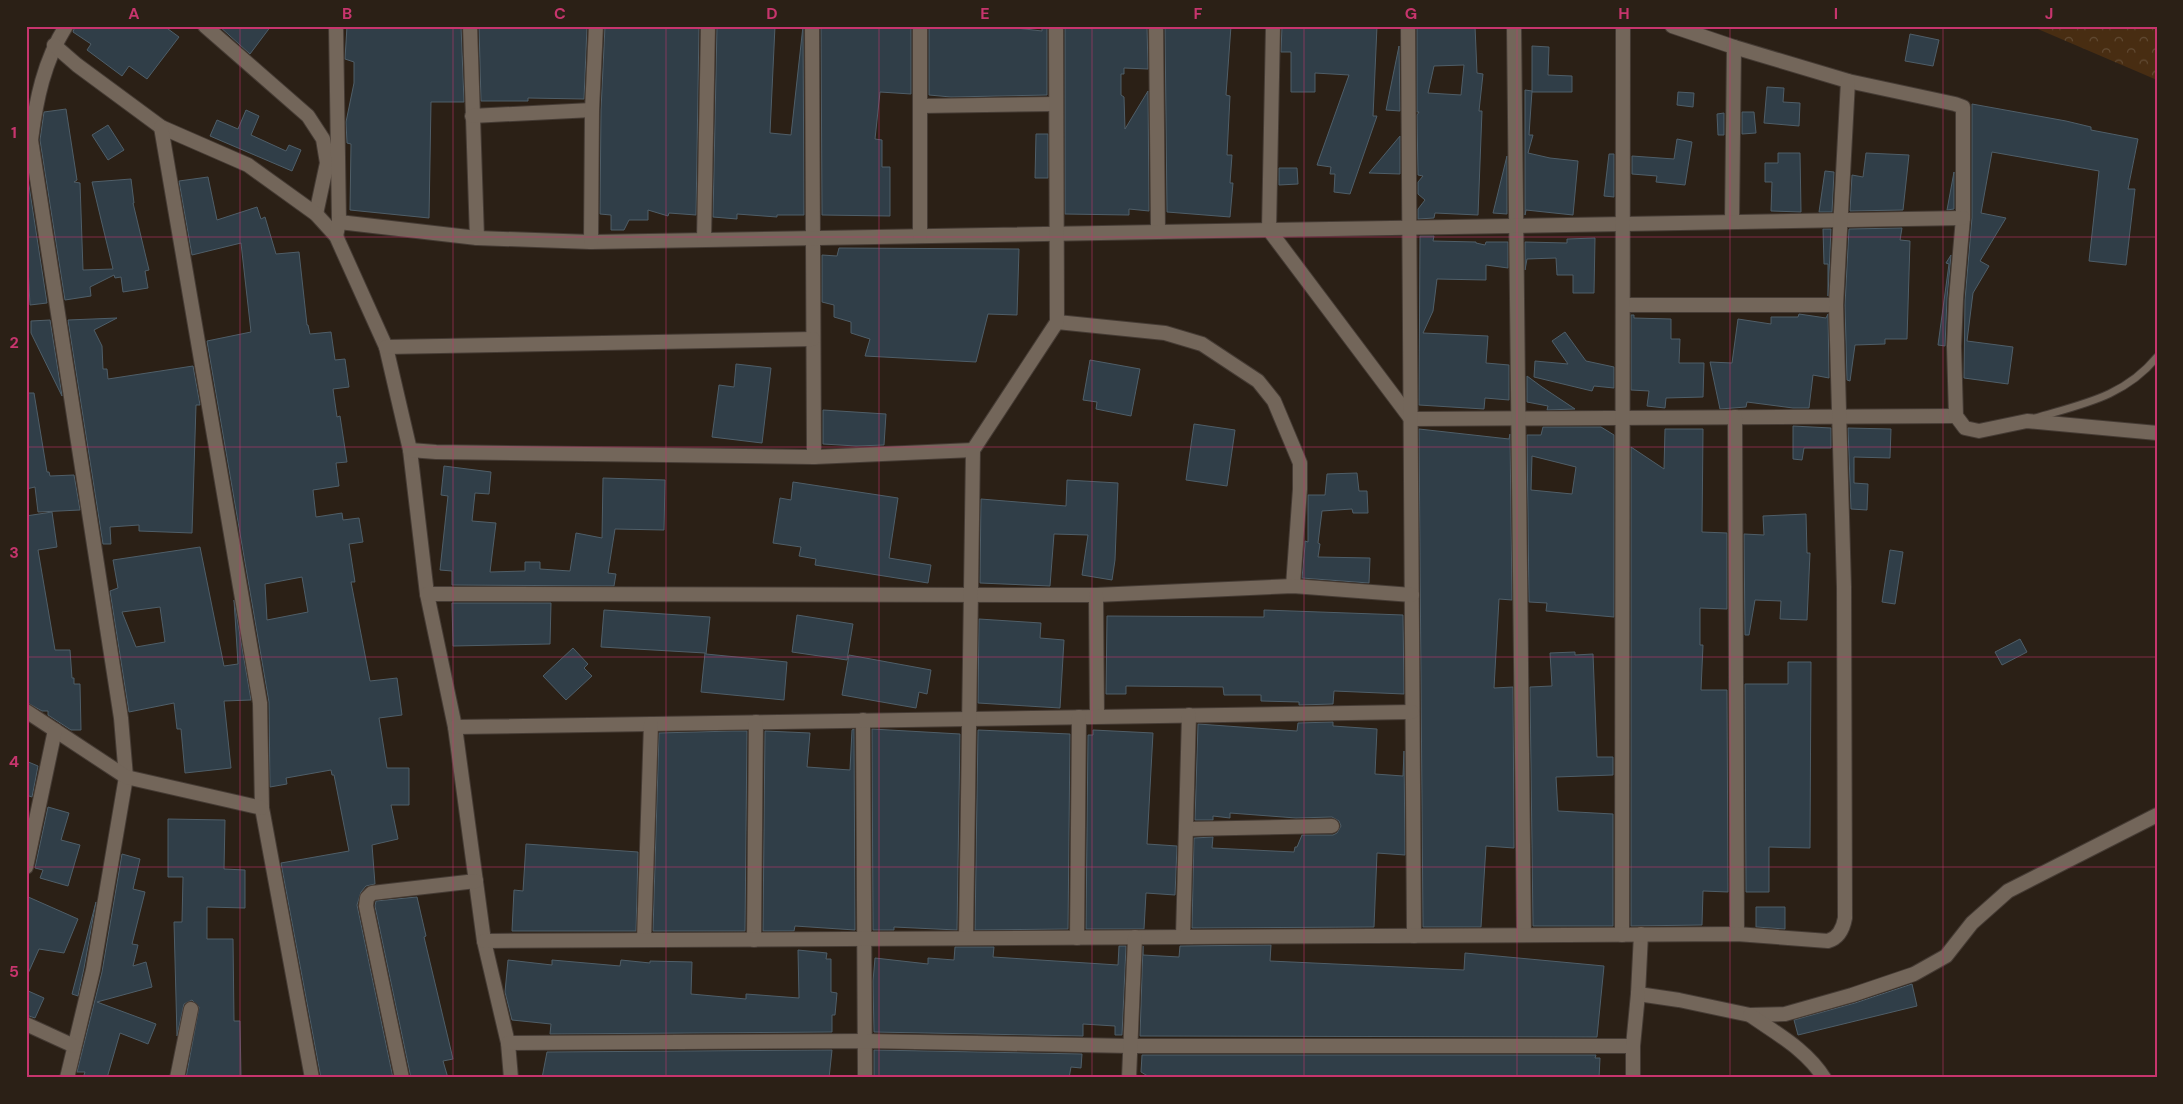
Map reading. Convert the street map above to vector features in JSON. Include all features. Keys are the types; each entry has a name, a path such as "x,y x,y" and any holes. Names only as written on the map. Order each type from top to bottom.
{"street":[{"path":"66,26 54,45 37,97 31,140 122,718 126,777 93,970 67,1078"},
{"path":"204,26 308,116 323,138 327,163 316,214"},
{"path":"336,26 339,222 336,236"},
{"path":"470,26 477,238"},
{"path":"592,242 592,110 596,26"},
{"path":"704,240 708,26"},
{"path":"812,26 814,457"},
{"path":"920,26 920,236"},
{"path":"966,938 973,450 1057,322 1056,26"},
{"path":"1156,26 1158,232"},
{"path":"1273,26 1269,230 1411,419"},
{"path":"1408,26 1414,936"},
{"path":"1514,26 1524,935"},
{"path":"1622,934 1623,26"},
{"path":"1672,26 1734,47 1848,81 1963,107 1963,218 1956,309 1956,416 1965,428 1979,431 2027,421 2157,433"},
{"path":"54,45 77,65 161,127 248,165 316,214 336,236 386,347 410,450 427,594 455,727 484,941 508,1043 511,1078"},
{"path":"1732,222 1734,47"},
{"path":"484,941 1622,934 1737,934 1834,940 1844,926 1844,588 1841,416 1836,305 1848,81"},
{"path":"920,106 1056,104"},
{"path":"472,116 592,110"},
{"path":"161,127 260,703 262,808 312,1078"},
{"path":"339,222 477,238 592,242 1963,218"},
{"path":"1623,305 1836,305"},
{"path":"1057,322 1164,333 1202,344 1258,381 1274,401 1300,463 1293,586"},
{"path":"386,347 813,339"},
{"path":"1411,419 1956,416"},
{"path":"1735,417 1737,934"},
{"path":"410,450 814,457 973,450"},
{"path":"427,594 1096,595 1293,586 1412,595"},
{"path":"1096,595 1097,716"},
{"path":"26,711 126,777 262,808"},
{"path":"455,727 1412,712"},
{"path":"1183,937 1189,715"},
{"path":"1077,938 1079,717"},
{"path":"863,720 865,1078"},
{"path":"754,940 756,722"},
{"path":"644,940 651,724"},
{"path":"26,867 55,730"},
{"path":"1638,994 1679,1000 1750,1015 1785,1014 1852,995 1914,974 1946,956 1972,923 2008,891 2157,815"},
{"path":"1186,829 1332,826"},
{"path":"402,1078 366,906 368,898 372,893 476,881"},
{"path":"1633,1078 1633,1046 1641,934"},
{"path":"1129,1078 1135,938"},
{"path":"177,1078 191,1010"},
{"path":"1750,1015 1806,1055 1815,1064 1824,1078"},
{"path":"26,1024 74,1046"},
{"path":"508,1043 865,1041 1131,1046 1633,1046"}],"lane":[{"path":"2027,421 2094,401 2127,386 2144,372 2157,357"}],"green space":[{"path":"2031,26 2157,26 2157,80"}],"building":[{"path":"75,26 164,26 179,37 147,79 129,66 122,76 87,50 91,44 73,32"},
{"path":"219,26 271,26 250,54"},
{"path":"347,26 461,26 464,102 431,102 429,218 350,210 351,144 347,143 346,122 354,83 354,62 345,59"},
{"path":"479,26 587,26 584,99 528,98 528,101 481,101"},
{"path":"605,26 699,26 696,215 669,213 668,216 648,210 648,220 629,220 624,230 611,230 611,215 600,214 601,110"},
{"path":"717,26 775,26 770,133 791,135 803,26 804,215 777,215 777,217 737,214 737,219 713,217"},
{"path":"821,26 911,26 911,94 880,92 875,139 882,140 882,167 890,167 890,216 822,215"},
{"path":"929,26 999,26 1042,31 1042,26 1047,26 1047,95 951,97 929,95"},
{"path":"1065,26 1147,26 1148,69 1124,68 1124,74 1121,74 1121,95 1124,97 1125,129 1148,91 1149,211 1129,209 1129,215 1065,214"},
{"path":"1165,26 1231,26 1226,95 1230,96 1227,155 1232,155 1230,183 1233,183 1230,217 1167,212"},
{"path":"1282,26 1377,26 1373,116 1377,116 1350,194 1334,192 1335,174 1330,174 1331,167 1317,165 1349,75 1315,73 1315,92 1291,92 1291,52 1281,52"},
{"path":"1417,26 1475,26 1477,73 1483,74 1479,111 1482,111 1478,215 1435,213 1434,218 1418,219 1418,209 1425,200 1418,194 1418,182 1423,176 1418,175 1417,115 1419,112 1417,112","holes":["1464,65 1461,95 1428,93 1434,66"]},
{"path":"1910,34 1939,40 1933,66 1905,61"},
{"path":"1399,46 1400,111 1386,110"},
{"path":"1532,46 1549,47 1548,75 1572,76 1572,92 1532,92"},
{"path":"1767,87 1784,88 1783,102 1800,103 1799,126 1764,123"},
{"path":"1525,90 1532,91 1529,135 1533,135 1528,153 1578,161 1573,215 1526,210 1525,215"},
{"path":"1678,92 1694,93 1693,107 1677,105"},
{"path":"1972,104 2066,121 2091,127 2091,130 2138,139 2128,189 2135,189 2126,265 2089,261 2099,171 1992,152 1981,213 2006,218 1980,261 1989,266 1973,293 1967,341 2013,347 2008,384 1964,378 1965,300 1972,218"},
{"path":"66,109 77,180 74,182 80,183 83,270 113,269 92,182 131,179 133,203 149,270 145,271 148,288 123,292 121,277 115,278 114,275 90,287 91,296 65,300 40,140 44,112"},
{"path":"246,110 259,116 251,135 286,151 289,145 301,150 292,171 210,136 217,120 238,129"},
{"path":"1742,112 1754,112 1756,133 1742,134"},
{"path":"1724,113 1724,135 1718,135 1717,114"},
{"path":"108,125 124,150 108,160 92,135"},
{"path":"1036,134 1048,134 1048,178 1035,178"},
{"path":"1400,136 1400,174 1369,173"},
{"path":"1677,139 1692,142 1685,185 1656,182 1657,176 1632,174 1632,156 1674,159"},
{"path":"1778,153 1800,153 1801,212 1771,211 1772,182 1765,182 1765,163 1778,163"},
{"path":"1866,153 1909,155 1903,210 1850,211 1852,175 1863,177"},
{"path":"1609,154 1614,154 1614,197 1604,196"},
{"path":"1507,156 1507,214 1493,213"},
{"path":"26,166 47,303 30,305 26,228"},
{"path":"1279,168 1297,168 1298,184 1279,185"},
{"path":"1825,171 1834,172 1832,212 1819,212"},
{"path":"1954,172 1954,209 1947,210"},
{"path":"208,177 217,220 257,207 261,219 265,217 276,254 299,252 307,325 310,334 331,332 335,360 345,359 349,387 333,389 337,417 340,416 347,462 336,463 339,486 313,490 316,517 342,513 343,520 359,518 363,542 349,544 355,582 351,582 370,681 397,678 402,715 379,718 387,768 409,768 409,805 391,805 398,839 372,845 375,884 366,886 361,892 357,905 393,1078 321,1078 281,863 349,851 334,775 332,775 331,770 286,778 287,784 270,787 269,702 207,341 251,332 241,243 192,255 179,181","holes":["302,577 308,612 267,620 265,584"]},
{"path":"1902,228 1900,240 1910,241 1907,339 1885,339 1885,344 1855,345 1850,381 1847,380 1845,305 1849,229"},
{"path":"1823,229 1831,229 1828,296 1828,264 1824,264"},
{"path":"1420,236 1434,236 1433,241 1476,242 1485,245 1486,242 1508,242 1508,268 1486,265 1486,280 1437,279 1433,311 1423,333 1488,336 1486,363 1509,365 1509,400 1485,398 1484,409 1419,405"},
{"path":"1595,238 1594,293 1573,293 1573,275 1557,275 1556,258 1527,259 1525,270 1525,242 1567,243 1567,239"},
{"path":"839,248 1019,249 1017,315 988,314 976,362 865,356 870,339 851,333 851,322 834,317 834,305 822,302 822,255 837,256"},
{"path":"1951,255 1945,346 1938,345 1949,264 1946,263"},
{"path":"1799,314 1826,318 1828,314 1829,378 1813,375 1809,408 1793,408 1747,402 1746,407 1720,409 1710,362 1732,363 1738,319 1771,324 1771,317 1798,317"},
{"path":"1631,315 1634,315 1634,318 1671,319 1671,339 1680,339 1679,363 1704,363 1703,397 1666,398 1665,408 1647,406 1649,391 1631,390"},
{"path":"117,318 94,330 102,346 103,369 107,369 108,379 193,366 200,405 196,405 192,533 139,531 139,525 110,527 111,544 103,544 68,320"},
{"path":"50,320 62,396 31,333 31,321"},
{"path":"1565,332 1586,361 1614,367 1614,388 1594,386 1592,391 1534,377 1535,361 1568,364 1552,341"},
{"path":"1090,360 1140,369 1131,416 1096,409 1097,402 1083,400"},
{"path":"736,364 771,368 762,443 712,437 719,385 734,387"},
{"path":"1527,376 1575,409 1547,410 1548,406 1527,402"},
{"path":"26,393 34,393 47,472 49,472 50,476 74,475 80,510 38,512 35,487 26,489"},
{"path":"823,410 886,414 884,445 823,444"},
{"path":"1194,424 1235,430 1227,486 1186,480"},
{"path":"1793,426 1831,428 1831,448 1804,448 1802,460 1793,459"},
{"path":"1543,427 1601,427 1614,435 1614,617 1546,611 1547,603 1529,602 1527,435 1541,435","holes":["1532,456 1576,467 1572,494 1531,490"]},
{"path":"1848,428 1891,429 1890,458 1854,457 1854,483 1868,484 1867,510 1851,509"},
{"path":"1419,429 1509,439 1510,434 1512,600 1499,599 1494,688 1513,687 1514,848 1486,846 1481,927 1423,927"},
{"path":"1665,429 1703,429 1702,532 1727,533 1727,609 1700,608 1700,645 1703,645 1701,690 1727,690 1728,892 1703,891 1702,925 1631,926 1631,447 1664,469"},
{"path":"444,466 491,472 489,494 475,493 472,521 496,523 490,572 525,571 525,562 540,562 540,569 570,571 576,533 602,538 603,478 665,480 664,530 615,529 608,573 616,574 614,586 452,585 452,571 440,570 448,496 441,495"},
{"path":"1357,473 1359,491 1367,491 1368,513 1353,513 1352,509 1322,511 1318,557 1370,558 1369,583 1302,578 1305,541 1308,542 1308,495 1325,495 1327,474"},
{"path":"1067,480 1118,483 1115,560 1112,580 1082,575 1088,535 1054,534 1050,586 980,583 981,499 1066,506"},
{"path":"793,482 898,498 889,558 931,565 928,583 815,565 816,559 799,556 801,547 773,543 780,498 791,500"},
{"path":"52,512 57,547 38,550 55,650 70,650 72,678 74,678 74,684 80,684 81,730 71,730 48,715 48,711 42,711 26,702 26,516"},
{"path":"1806,514 1807,553 1810,553 1807,620 1780,619 1781,601 1755,600 1749,635 1745,635 1744,534 1764,535 1763,516"},
{"path":"200,547 224,666 238,664 234,600 251,700 224,701 231,768 185,773 181,729 177,729 174,703 129,712 110,591 118,588 113,560","holes":["160,607 165,642 136,647 122,612"]},
{"path":"1890,550 1903,552 1895,604 1882,602"},
{"path":"452,603 551,603 550,644 453,646"},
{"path":"604,610 710,617 706,654 787,662 784,700 701,692 705,653 601,647"},
{"path":"1264,610 1403,615 1404,694 1334,691 1333,704 1299,705 1299,702 1261,701 1261,695 1224,695 1223,687 1126,686 1126,694 1106,694 1107,616 1264,617"},
{"path":"797,615 853,624 847,660 792,652"},
{"path":"979,619 1041,623 1040,638 1064,640 1060,708 978,703"},
{"path":"2020,639 2027,652 2002,665 1995,652"},
{"path":"573,648 588,664 584,668 592,676 566,700 543,676"},
{"path":"1575,652 1575,655 1593,654 1597,757 1613,757 1613,775 1556,777 1558,811 1613,814 1613,926 1533,926 1530,687 1552,686 1550,653"},
{"path":"849,655 931,670 927,694 919,692 916,708 842,695"},
{"path":"1788,662 1811,662 1810,848 1769,847 1769,892 1746,892 1745,684 1788,684"},
{"path":"1333,722 1333,726 1377,729 1375,774 1403,776 1404,751 1405,855 1377,853 1374,927 1192,928 1194,838 1213,837 1212,848 1294,852 1302,835 1333,835 1337,833 1341,826 1339,821 1332,817 1296,818 1230,813 1230,818 1213,816 1213,820 1195,820 1198,724 1297,731 1298,723"},
{"path":"854,729 855,930 795,926 794,931 763,931 765,731 810,733 807,767 850,770 852,730"},
{"path":"872,729 960,734 957,930 894,927 894,930 873,930"},
{"path":"978,730 1070,734 1068,929 975,930"},
{"path":"1093,730 1153,733 1147,844 1177,846 1175,895 1146,893 1144,929 1086,929 1088,735 1093,735"},
{"path":"747,731 745,931 653,931 659,733"},
{"path":"26,761 38,766 32,797 26,795"},
{"path":"48,807 69,813 61,840 80,845 68,886 40,878 43,870 35,868"},
{"path":"168,819 225,820 224,869 245,870 245,908 207,907 207,939 233,939 234,1021 240,1021 241,1078 186,1078 199,1007 192,1000 184,1004 177,1036 174,922 182,922 183,877 168,877"},
{"path":"526,844 638,852 636,931 512,931 514,890 523,891"},
{"path":"122,854 140,859 133,889 145,892 132,944 138,945 133,966 146,962 152,987 97,1002 156,1024 148,1044 120,1033 107,1078 83,1078 85,1072 77,1072 102,972"},
{"path":"26,896 78,919 64,953 39,949 26,978"},
{"path":"417,897 426,936 424,937 453,1059 443,1061 448,1078 411,1078 375,906 376,901"},
{"path":"96,902 84,968 78,996 72,994"},
{"path":"1756,907 1785,907 1785,929 1756,927"},
{"path":"1271,945 1270,961 1464,970 1465,953 1604,966 1597,1037 1140,1036 1143,946 1143,955 1179,957 1180,946"},
{"path":"1119,946 1126,946 1122,1035 1115,1035 1115,1026 1083,1024 1083,1036 874,1032 873,981 875,958 928,964 928,958 954,960 955,947 994,947 993,957 1118,965"},
{"path":"798,950 827,953 826,959 831,959 831,992 837,993 835,1015 832,1015 832,1032 550,1034 551,1024 512,1020 505,992 508,960 552,965 552,960 620,966 621,960 650,963 650,961 692,962 691,994 746,999 746,994 799,998"},
{"path":"1912,984 1917,1006 1798,1035 1794,1020 1855,1003"},
{"path":"26,990 44,998 35,1018 26,1015"},
{"path":"832,1050 829,1078 542,1078 547,1052"},
{"path":"874,1050 1082,1054 1081,1068 1071,1067 1069,1078 874,1078"},
{"path":"1142,1055 1596,1055 1595,1058 1600,1058 1599,1078 1151,1078 1141,1072"}]}
